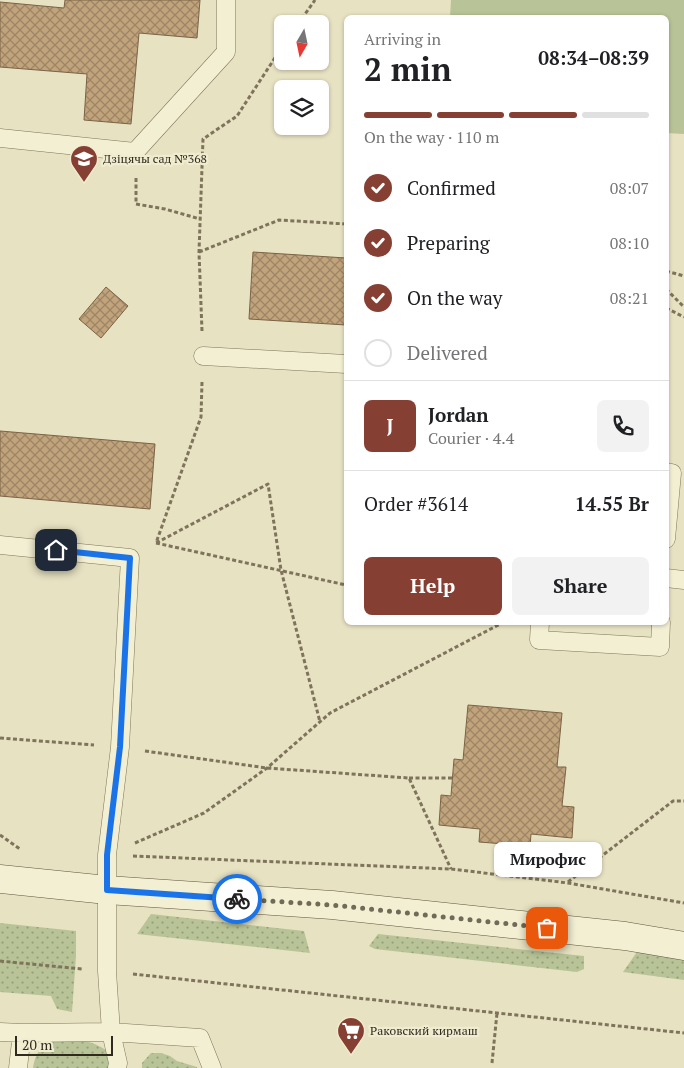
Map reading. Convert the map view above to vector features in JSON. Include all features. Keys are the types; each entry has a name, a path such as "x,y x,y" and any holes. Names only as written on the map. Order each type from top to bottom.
{"street":[{"path":"0,880 107,890 332,905 625,936 684,946"}],"lane":[{"path":"0,138 135,152 226,52 226,0"},
{"path":"203,356 344,364"},
{"path":"669,473 672,473 669,506"},
{"path":"0,545 130,558 120,747 107,855 107,971 111,1032 118,1068"},
{"path":"669,578 684,580"},
{"path":"540,625 538,640 660,647 661,625"},
{"path":"0,1032 111,1032 200,1038 212,1068"},
{"path":"18,1068 22,1033"}],"path":[{"path":"304,15 314,0"},
{"path":"156,543 201,417 203,356 199,252 203,139 237,116 274,59"},
{"path":"135,152 136,204 165,209 200,219"},
{"path":"199,252 279,220 344,224"},
{"path":"669,272 684,276"},
{"path":"669,292 684,307"},
{"path":"669,310 684,317"},
{"path":"130,558 268,484 281,570 320,722"},
{"path":"156,543 344,585"},
{"path":"107,855 204,814 267,768 330,714 498,625"},
{"path":"0,738 120,747 267,768 409,778 452,778"},
{"path":"409,778 451,869"},
{"path":"568,883 673,801 684,801"},
{"path":"0,835 21,849 14,848"},
{"path":"107,855 451,869 568,883 684,903"},
{"path":"0,961 684,1033"},
{"path":"492,1063 497,1013"}],"green space":[{"path":"451,0 684,0 684,134 669,133 669,15 450,15"},
{"path":"151,914 304,931 310,953 137,934"},
{"path":"0,923 76,931 72,1012 57,1009 51,996 0,992"},
{"path":"378,934 584,956 584,969 577,972 375,949 369,946"},
{"path":"639,949 684,958 684,980 623,972"},
{"path":"58,1040 83,1040 99,1046 106,1050 110,1068 33,1068 38,1053 48,1044"},
{"path":"151,1053 161,1053 197,1068 142,1068 142,1063"}],"building":[{"path":"65,0 200,0 197,38 139,33 131,124 84,120 87,74 0,67 0,2 64,8"},
{"path":"253,252 344,258 344,325 249,319"},
{"path":"106,287 128,306 101,338 79,319"},
{"path":"0,431 155,444 150,509 0,496"},
{"path":"468,705 562,713 557,767 566,767 562,806 574,807 572,838 531,834 530,846 479,842 480,829 439,825 441,795 451,796 454,759 463,760"}],"way so far":[{"path":"237,899 332,905 547,928"}],"place":[{"name":"Дзіцячы сад №368","path":"84,183"},
{"name":"Мирофис","path":"547,928"},
{"name":"Раковский кирмаш","path":"351,1055"}],"route":[{"path":"56,550 130,558 120,747 107,855 107,890 237,899"}]}
